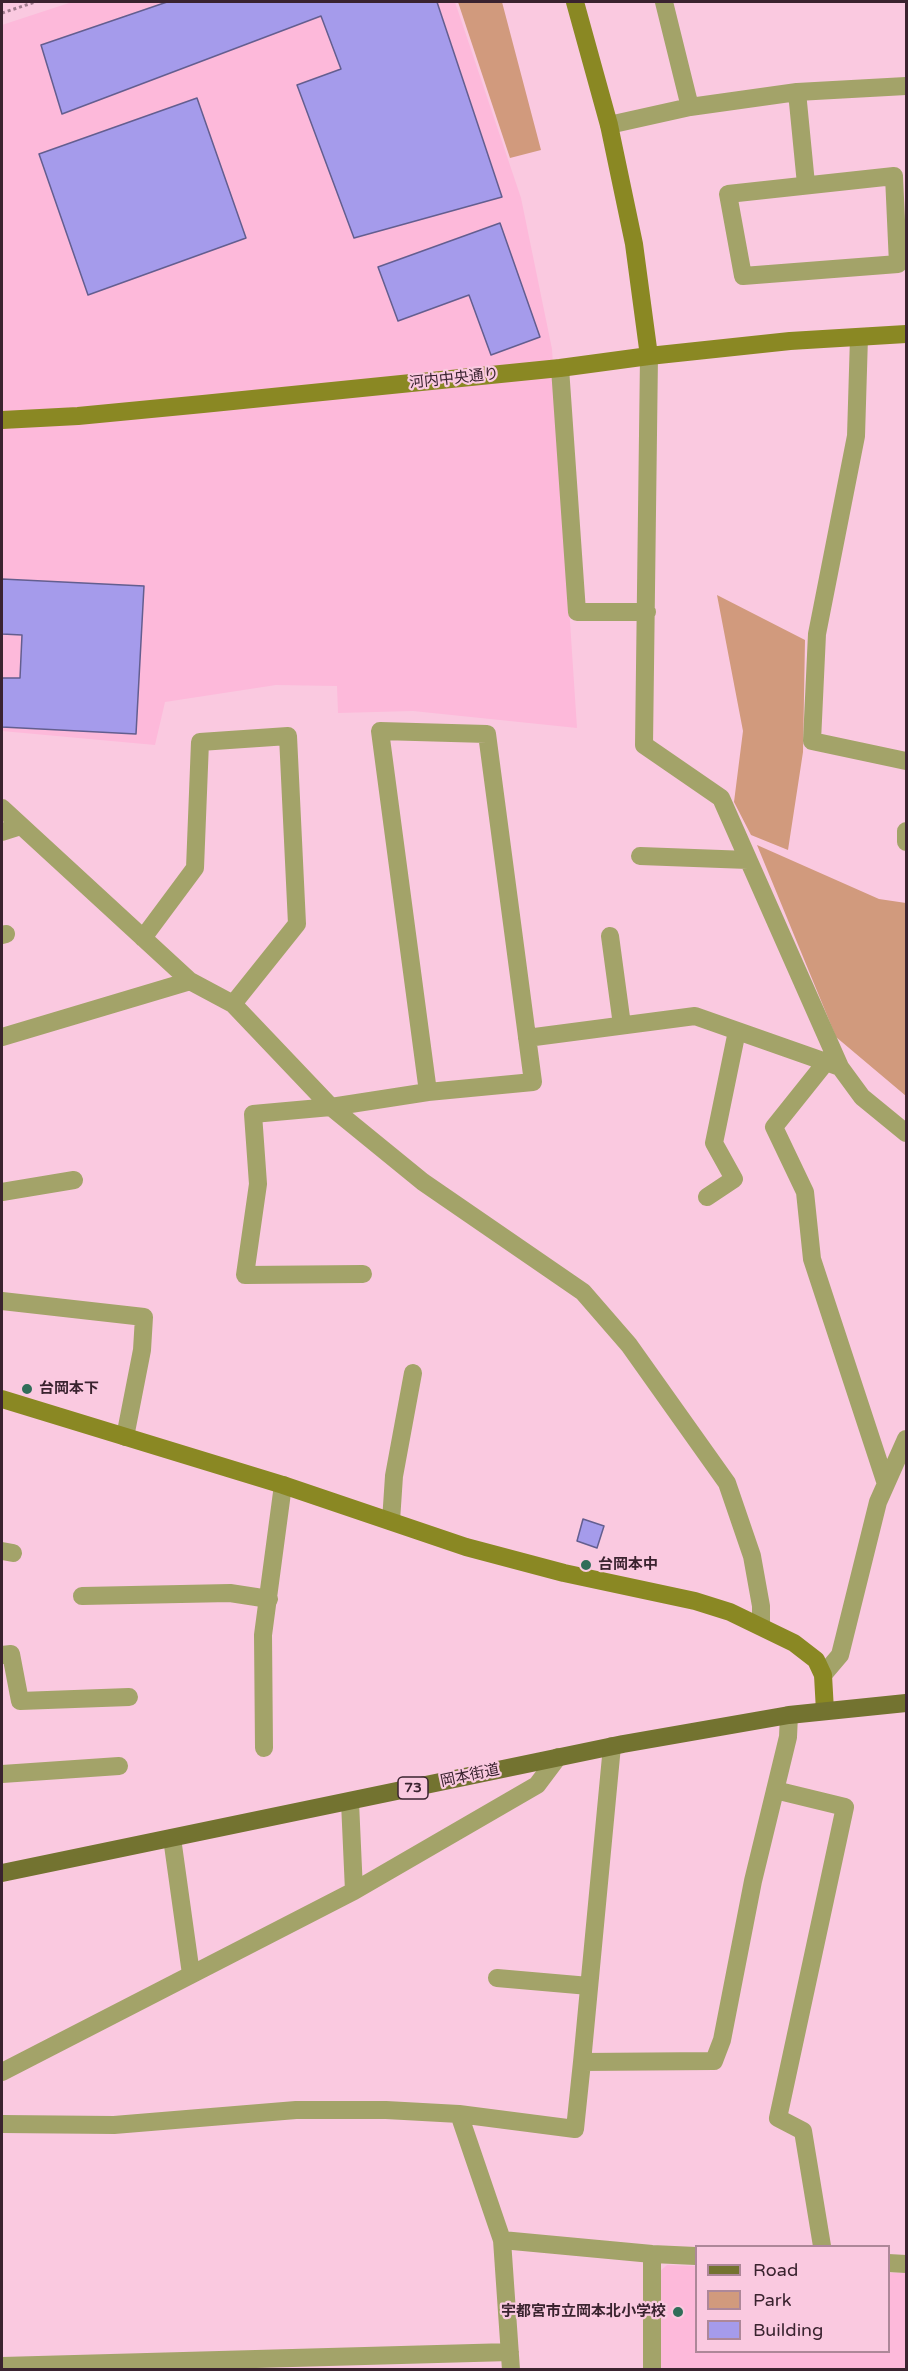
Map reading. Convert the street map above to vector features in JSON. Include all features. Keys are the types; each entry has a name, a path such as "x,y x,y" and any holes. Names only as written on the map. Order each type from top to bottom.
{"main road":[{"name":"岡本街道","path":"2,1873 612,1746 789,1715 906,1703"}],"street":[{"path":"575,2 609,125 634,244 649,356 644,745 721,798 833,1065 862,1097 906,1133"},
{"path":"670,2 664,2 690,107"},
{"path":"609,125 690,107 797,92 906,86"},
{"path":"797,92 806,184"},
{"path":"894,176 898,264 743,276 728,194 806,184 894,176"},
{"name":"河内中央通り","path":"2,420 89,415 560,368 790,341 906,334"},
{"path":"859,337 856,436 817,634 812,741 906,760"},
{"path":"560,368 577,612 647,612"},
{"path":"363,1274 245,1275 258,1184 254,1114 331,1107 428,1092 532,1082 487,734 380,731 428,1092"},
{"path":"143,938 195,868 200,742 288,736 297,924 233,1004"},
{"path":"2,808 189,981 233,1004 331,1107 423,1182 583,1292 629,1344 727,1483 752,1556 761,1606 761,1626"},
{"path":"2,832 21,826"},
{"path":"906,831 906,842"},
{"path":"640,856 748,860"},
{"path":"610,936 622,1025"},
{"path":"2,1037 189,981"},
{"path":"527,1038 695,1016 833,1065"},
{"path":"707,1197 734,1179 714,1143 737,1031"},
{"path":"833,1065 774,1127 805,1192 812,1259 886,1484"},
{"path":"2,1192 74,1180"},
{"path":"2,1301 144,1317 142,1350 125,1437"},
{"path":"391,1521 394,1476 413,1373"},
{"path":"2,1399 283,1485 466,1546 526,1563 695,1601 730,1612 806,1650 816,1660 823,1675 825,1711"},
{"path":"823,1675 840,1655 878,1502 906,1439"},
{"path":"264,1748 263,1635 283,1485"},
{"path":"82,1596 230,1593 269,1599"},
{"path":"2,1655 11,1654 9,1682 20,1701 129,1697"},
{"path":"582,2062 714,2061 722,2040 753,1881 788,1737 789,1715"},
{"path":"2,2124 114,2125 296,2110 386,2110 459,2114 575,2129 612,1746"},
{"path":"2,2072 354,1891 537,1785 558,1757"},
{"path":"2,1774 119,1766"},
{"path":"775,1790 845,1807 778,2118 803,2131 822,2245"},
{"path":"350,1802 354,1891"},
{"path":"172,1838 191,1974"},
{"path":"497,1978 590,1986"},
{"path":"2,2366 510,2361 502,2240 459,2114"},
{"path":"502,2240 695,2256"},
{"path":"652,2254 652,2370"},
{"path":"890,2263 906,2264"}],"path":[{"path":"2,13 35,2"}],"shaded area":[{"path":"72,2 455,2 521,198 552,349 577,728 413,711 338,713 337,686 276,685 165,702 155,745 2,731 2,25"},
{"name":"宇都宮市立岡本北小学校","path":"667,2265 695,2266 695,2353 890,2353 890,2273 906,2273 906,2369 661,2369 658,2273"}],"green space":[{"path":"458,2 502,2 541,150 510,158"},
{"path":"717,595 805,640 803,752 788,850 751,835 734,802 743,731"},
{"path":"757,845 879,899 906,903 906,1096 836,1037"}],"building":[{"path":"167,2 437,2 502,197 354,238 297,85 341,69 321,16 62,114 41,45"},
{"path":"197,98 246,238 88,295 39,154"},
{"path":"500,223 540,337 491,355 469,295 398,321 378,267"},
{"path":"2,579 144,586 136,734 2,727 2,678 20,678 22,635 2,634"},
{"path":"583,1519 604,1526 597,1548 577,1541"}],"place":[{"name":"台岡本下","path":"27,1389"},
{"name":"台岡本中","path":"586,1565"},
{"name":"宇都宮市立岡本北小学校","path":"678,2312"}]}
